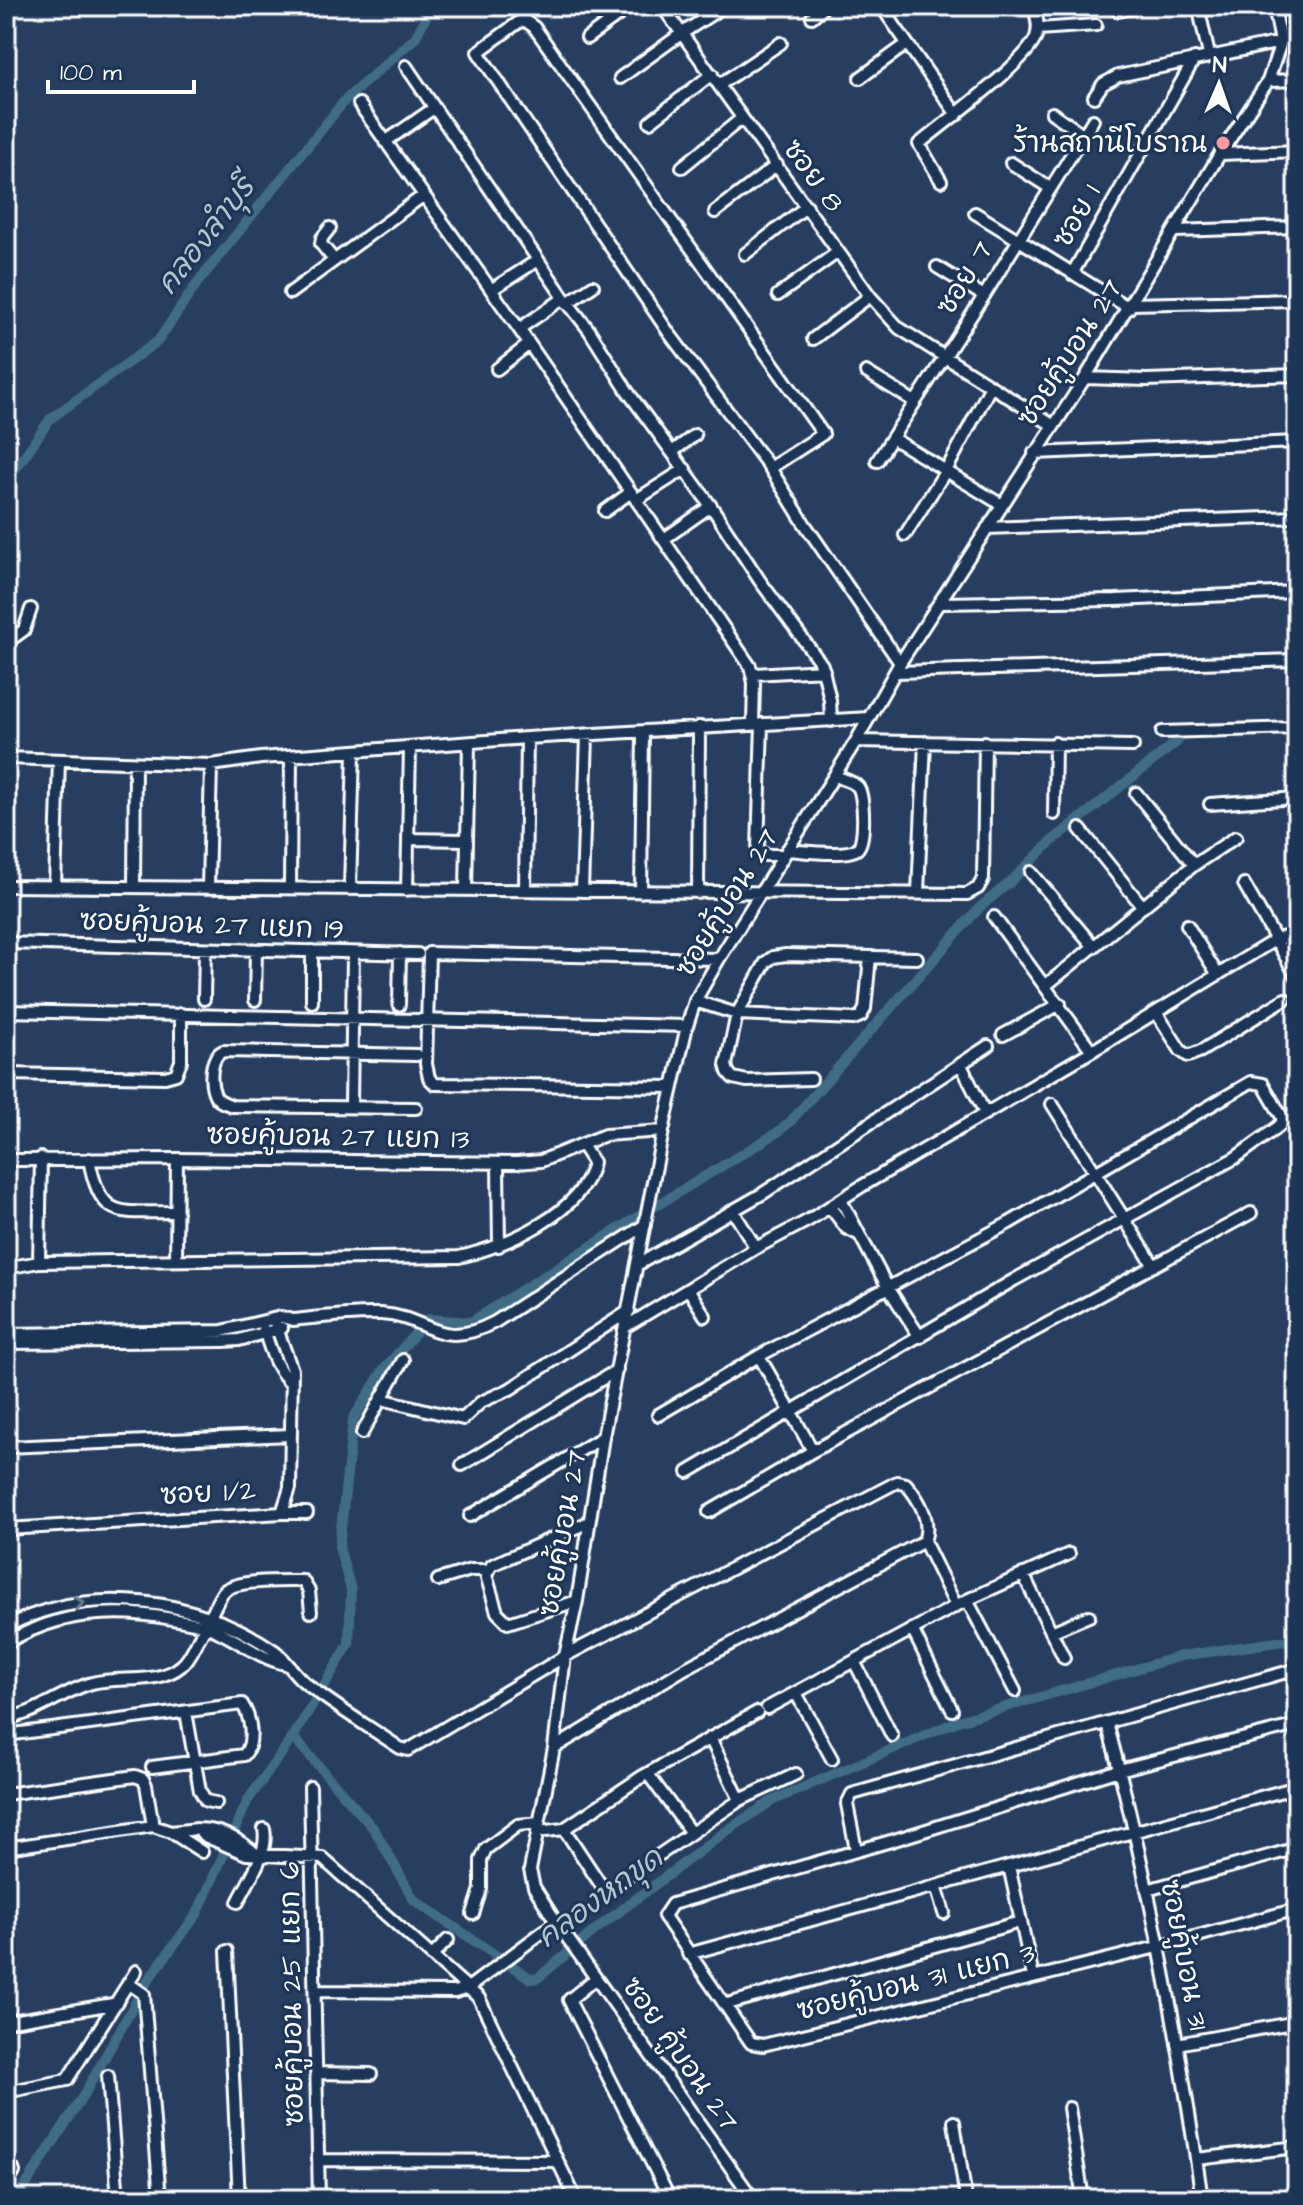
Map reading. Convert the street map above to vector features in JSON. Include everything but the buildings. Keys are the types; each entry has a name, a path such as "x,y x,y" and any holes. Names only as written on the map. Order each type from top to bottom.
{"street":[{"path":"587,38 631,6"},
{"name":"ซอย 8","path":"662,6 870,296 899,328 1054,426"},
{"path":"620,78 724,6"},
{"path":"812,17 825,6"},
{"path":"941,181 919,144 957,115 1029,50 1038,29 1034,6"},
{"path":"1118,11 1140,6"},
{"path":"1198,6 1209,55"},
{"name":"ซอยคู้บอน 27","path":"566,1937 534,1887 530,1870 554,1748 565,1656 577,1601 603,1437 663,1131 695,1001 835,776 898,668 1085,378 1220,154 1268,81 1281,42 1274,6"},
{"path":"885,8 957,115"},
{"path":"770,468 823,434 534,27 524,20 519,22 478,52 669,333 770,468 898,668 1297,660"},
{"path":"1038,29 1096,25"},
{"path":"1094,97 1110,78 1281,42"},
{"path":"719,85 781,43"},
{"path":"860,78 907,44"},
{"name":"ซอย 1","path":"1072,274 1195,58"},
{"path":"406,66 824,670 831,721"},
{"path":"650,122 712,74"},
{"path":"1268,81 1297,80"},
{"path":"359,104 519,329 754,674 758,724 757,843 760,853 845,853 861,844 860,793 853,783 835,776"},
{"path":"385,142 434,108"},
{"path":"1052,113 1084,135"},
{"path":"682,167 741,119"},
{"name":"ซอย 7","path":"877,461 1093,120"},
{"path":"1220,154 1297,151"},
{"path":"1011,163 1050,188"},
{"path":"715,212 777,165"},
{"path":"290,293 424,195"},
{"path":"745,254 807,206"},
{"path":"975,213 1072,274 1130,306 1297,300"},
{"path":"1175,231 1297,227"},
{"path":"330,228 321,244 334,260"},
{"path":"778,295 838,252"},
{"path":"491,290 538,260"},
{"path":"937,267 984,296"},
{"path":"519,329 593,286"},
{"path":"813,339 870,296"},
{"path":"497,369 528,345"},
{"path":"866,372 915,402"},
{"path":"1085,378 1147,380 1297,375"},
{"path":"905,535 947,469 991,386"},
{"path":"672,452 695,435"},
{"path":"892,438 1002,505"},
{"path":"1034,453 1297,442"},
{"path":"605,511 685,469"},
{"path":"664,539 711,506"},
{"path":"987,528 1297,517"},
{"path":"941,603 1116,600 1297,592"},
{"path":"6,643 24,630 31,609"},
{"path":"754,674 824,670"},
{"path":"6,758 211,765 527,738 869,718"},
{"path":"698,893 699,727"},
{"path":"1162,732 1297,728"},
{"path":"641,892 643,733"},
{"path":"582,891 587,735"},
{"path":"525,889 527,738"},
{"path":"856,741 1133,746"},
{"path":"918,892 925,742"},
{"path":"6,886 967,894 978,888 983,879 985,742"},
{"path":"1054,814 1055,743"},
{"path":"466,889 469,744"},
{"path":"407,890 410,748"},
{"path":"350,888 354,752"},
{"path":"290,888 291,756"},
{"path":"55,886 59,760"},
{"path":"134,886 135,763"},
{"path":"208,887 211,765"},
{"path":"1136,793 1194,865"},
{"path":"1210,804 1297,798"},
{"path":"1080,829 1143,907"},
{"path":"1045,986 1194,865 1236,837"},
{"path":"408,839 466,840"},
{"path":"1031,872 1094,947"},
{"path":"1244,884 1297,977"},
{"path":"994,917 1092,1051"},
{"path":"1187,925 1218,975"},
{"path":"625,1327 1275,940 1297,933"},
{"name":"ซอยคู้บอน 27 แยก 19","path":"6,943 719,959"},
{"path":"204,999 205,949"},
{"path":"255,1000 256,950"},
{"path":"312,951 312,1002"},
{"path":"351,1107 353,953"},
{"path":"399,1005 400,953"},
{"path":"423,953 428,1019 427,1073 435,1084 673,1087"},
{"path":"811,1079 747,1081 733,1078 726,1065 737,1014 766,962 773,957 917,958"},
{"path":"695,1001 737,1014 843,1020 861,1016 865,1009 870,957"},
{"path":"1156,1012 1181,1051 1188,1056 1285,999"},
{"path":"1003,1035 1060,1004"},
{"path":"6,1011 687,1026"},
{"path":"6,1074 165,1077 176,1074 181,1061 181,1014"},
{"path":"637,1265 733,1211 988,1046"},
{"path":"416,1108 232,1106 222,1102 215,1094 212,1082 213,1059 223,1051 417,1055"},
{"path":"961,1065 985,1113"},
{"path":"658,1415 759,1356 1009,1223 1251,1082 1263,1084 1282,1117 1281,1125 1235,1158 1124,1218 688,1472"},
{"path":"1052,1104 1154,1266"},
{"name":"ซอยคู้บอน 27 แยก 13","path":"6,1160 498,1163 541,1161 605,1135 663,1131"},
{"path":"6,1268 39,1262 435,1259 481,1252 522,1234 582,1191 591,1177 593,1162 582,1145"},
{"path":"39,1262 41,1158"},
{"path":"89,1159 99,1196 108,1206 133,1212 177,1212"},
{"path":"176,1260 177,1159"},
{"path":"498,1163 499,1246"},
{"path":"841,1200 887,1286 920,1337"},
{"path":"830,1207 846,1228 858,1234"},
{"path":"733,1211 756,1248"},
{"path":"709,1512 813,1451 1251,1213"},
{"path":"6,1343 223,1341 297,1320 384,1314 405,1319 430,1331 471,1333 645,1225"},
{"path":"689,1290 705,1316"},
{"path":"381,1399 463,1419 481,1402 510,1389 629,1311"},
{"name":"ซอย 1/2","path":"6,1529 282,1513 290,1488 292,1370 276,1325"},
{"path":"6,1334 214,1332 263,1328"},
{"path":"263,1328 274,1362 281,1375 292,1384"},
{"path":"759,1356 813,1451"},
{"path":"362,1433 403,1360"},
{"path":"462,1465 617,1370"},
{"path":"6,1447 290,1435"},
{"path":"470,1516 603,1437"},
{"path":"6,1627 53,1608 87,1601 209,1622 245,1632 279,1653 285,1664 321,1695 400,1748 408,1750 565,1656 897,1482 906,1484 922,1509 927,1533 924,1541 684,1669 554,1748"},
{"path":"282,1513 307,1513"},
{"path":"577,1601 508,1623 497,1612 487,1581 487,1570 589,1522"},
{"path":"924,1541 956,1606"},
{"path":"473,1914 481,1889 481,1860 486,1849 518,1825 564,1829 710,1738 967,1600 1069,1554"},
{"path":"438,1580 471,1570 487,1570"},
{"path":"1023,1574 1064,1658"},
{"path":"6,1718 25,1714 93,1683 161,1676 173,1671 183,1665 222,1594 230,1587 303,1581 309,1591 311,1612"},
{"path":"967,1600 1015,1691"},
{"path":"6,1643 57,1619 128,1607"},
{"path":"53,1608 57,1619"},
{"path":"1051,1632 1089,1616"},
{"path":"912,1629 952,1710"},
{"path":"854,1661 892,1736"},
{"path":"1297,1669 852,1794 847,1804 856,1850 1119,1770 1297,1725"},
{"path":"796,1693 832,1759"},
{"path":"6,1735 242,1704 249,1714 250,1744 244,1755 152,1767"},
{"path":"186,1712 200,1791 206,1801 216,1803"},
{"name":"ซอยคู้บอน 31","path":"1107,1723 1161,1946 1202,2199"},
{"path":"710,1738 740,1800"},
{"path":"648,1774 691,1833"},
{"path":"564,1829 606,1889 740,1800 796,1774"},
{"path":"6,1794 135,1776 143,1779 146,1785 153,1826"},
{"name":"ซอยคู้บอน 25 แยก 6","path":"310,1787 314,1857 319,2199"},
{"path":"688,1954 1297,1787"},
{"path":"6,1848 153,1826 171,1832 202,1852"},
{"path":"171,1832 197,1829 253,1852 322,1858 433,1955 479,1998 486,2009 576,2199"},
{"path":"238,1902 253,1852 266,1833 264,1829"},
{"path":"1147,1890 1297,1848"},
{"name":"ซอยคู้บอน 31 แยก 3","path":"856,1850 672,1904 664,1916 751,2043 763,2045 1297,1909"},
{"path":"1009,1866 1033,1977"},
{"path":"936,1886 944,1913"},
{"path":"316,1991 455,1992 468,1988 556,1922"},
{"path":"724,2005 1020,1922"},
{"name":"ซอย คู้บอน 27","path":"566,1937 753,2199"},
{"path":"433,1955 448,1940"},
{"path":"227,1951 239,2199"},
{"path":"136,1971 135,1988 160,2199"},
{"path":"596,1978 569,2000 670,2199"},
{"path":"6,2092 67,2080 113,2004 135,1988"},
{"path":"6,2022 113,2004"},
{"path":"1177,2044 1297,2022"},
{"path":"317,2073 371,2074"},
{"path":"108,2076 118,2199"},
{"path":"1069,2108 1083,2199"},
{"path":"954,2122 966,2199"},
{"path":"1197,2159 1297,2147"},
{"path":"319,2160 557,2161"},
{"path":"6,2168 14,2172 6,2185"}],"waterway":[{"name":"คลองลำบุรี","path":"6,483 50,419 158,341 198,282 346,99 415,38 432,6"},
{"path":"656,1206 790,1122 980,907 1052,841 1178,741"},
{"path":"293,1737 349,1644 351,1590 339,1547 353,1419 384,1369 428,1319 471,1322 639,1216"},
{"name":"คลองหกขุด","path":"17,2199 85,2093 148,1980 197,1914 248,1800 293,1737 374,1829 414,1900 531,1979 538,1978 599,1927 725,1832 772,1801 958,1721 1181,1656 1297,1639"}],"place":[{"name":"ร้านสถานีโบราณ","path":"1223,143"}]}
